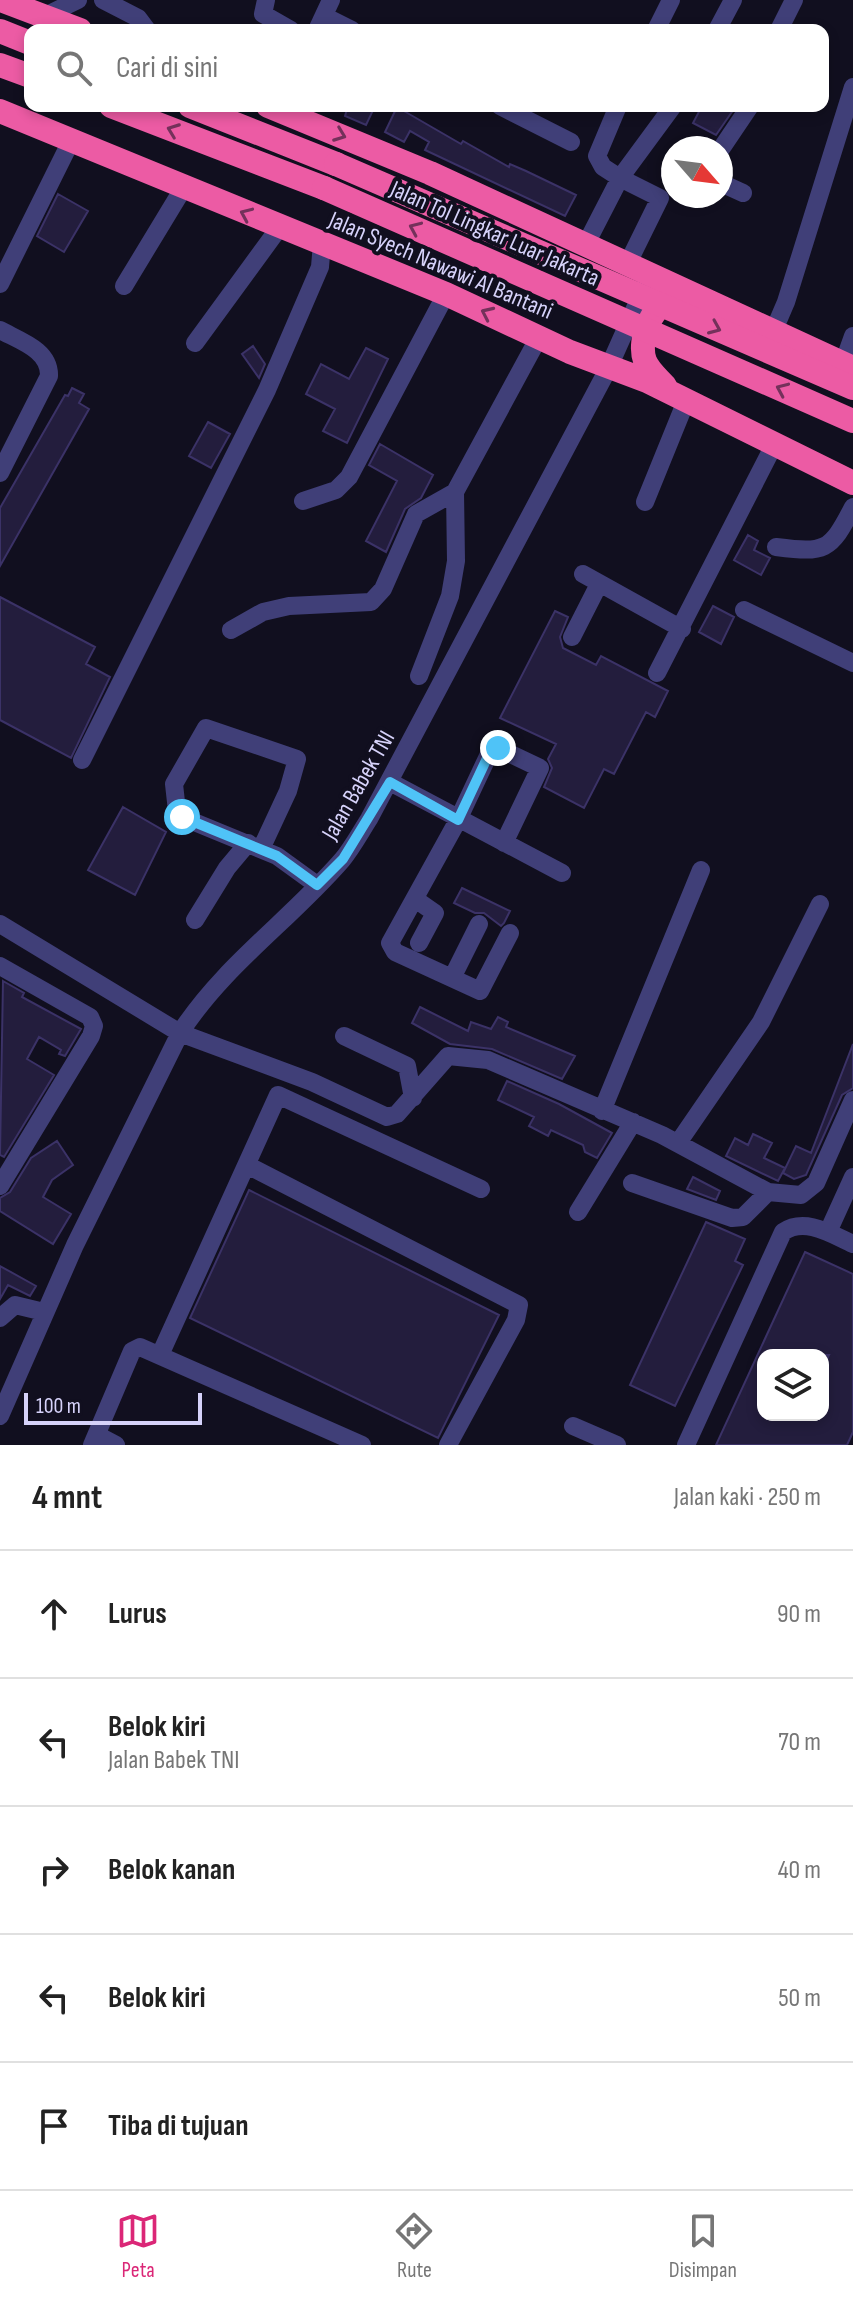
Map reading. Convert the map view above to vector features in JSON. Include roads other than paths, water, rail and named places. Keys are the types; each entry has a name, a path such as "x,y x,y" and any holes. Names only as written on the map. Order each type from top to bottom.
{"highway":[{"path":"1,0 65,24"},
{"path":"0,31 24,41"},
{"path":"0,65 24,74"},
{"name":"Jalan Syech Nawawi Al Bantani","path":"0,111 446,294 608,369 679,397 853,483"},
{"name":"Jalan Tol Lingkar Luar Jakarta","path":"127,112 324,188 853,421"},
{"name":"Jalan Tol Lingkar Luar Jakarta","path":"205,112 336,164 853,388"},
{"path":"286,112 393,156 848,366"},
{"path":"679,397 653,374 643,356 649,322 670,299 711,303"}],"street":[{"path":"45,16 78,0"},
{"path":"103,0 138,18 142,24"},
{"path":"266,0 263,14 280,24"},
{"path":"659,24 671,0"},
{"path":"720,24 733,0"},
{"path":"782,24 794,0"},
{"path":"774,330 786,302 853,87"},
{"path":"512,112 571,142"},
{"path":"615,112 597,156 603,167 620,178 661,190"},
{"path":"586,244 620,178 669,112"},
{"path":"730,136 746,112"},
{"path":"0,284 72,139"},
{"path":"124,286 184,187"},
{"path":"733,188 743,193"},
{"name":"Jalan Babek TNI","path":"0,1416 5,1387 180,1033 227,971 343,859 390,782 608,369 661,207"},
{"path":"195,343 279,228"},
{"path":"82,760 267,390 320,267 322,243"},
{"path":"303,501 336,490 349,477 446,294"},
{"path":"0,330 41,353 49,368 45,385 0,473"},
{"path":"848,366 853,336"},
{"path":"419,676 450,596 456,561 455,492 539,337"},
{"path":"645,502 679,397"},
{"path":"657,673 774,445"},
{"path":"231,630 263,612 289,606 371,602 383,589 416,514 455,492"},
{"path":"776,547 814,551 828,547 838,537 853,507"},
{"path":"572,637 591,579 682,629"},
{"path":"744,610 853,663"},
{"path":"195,920 227,868 254,846 288,791 297,759 206,728 174,784 177,811 182,817 254,846 317,885"},
{"path":"504,843 539,772 534,763 498,748 492,750 391,948 482,990 510,933"},
{"path":"390,782 562,873"},
{"path":"602,1111 701,870"},
{"path":"415,899 435,913 419,943"},
{"path":"678,1143 761,1022 820,904"},
{"path":"0,924 180,1033 312,1082 387,1117 393,1117 413,1098 444,1059 459,1056 488,1060 678,1143 768,1192 793,1196 809,1192 853,1100"},
{"path":"452,978 479,924"},
{"path":"0,966 90,1017 94,1026 91,1036 0,1186"},
{"path":"344,1036 407,1066 413,1098"},
{"path":"160,1355 278,1095 481,1189"},
{"path":"578,1212 633,1122"},
{"path":"247,1165 519,1305 516,1320 448,1445"},
{"path":"828,1232 853,1177"},
{"path":"632,1183 732,1218 743,1217 768,1192"},
{"path":"686,1445 783,1232 793,1225 803,1225 853,1244"},
{"path":"0,1318 15,1305 44,1312"},
{"path":"116,1445 95,1440 132,1351 140,1347 362,1445"},
{"path":"573,1426 617,1445"}]}
